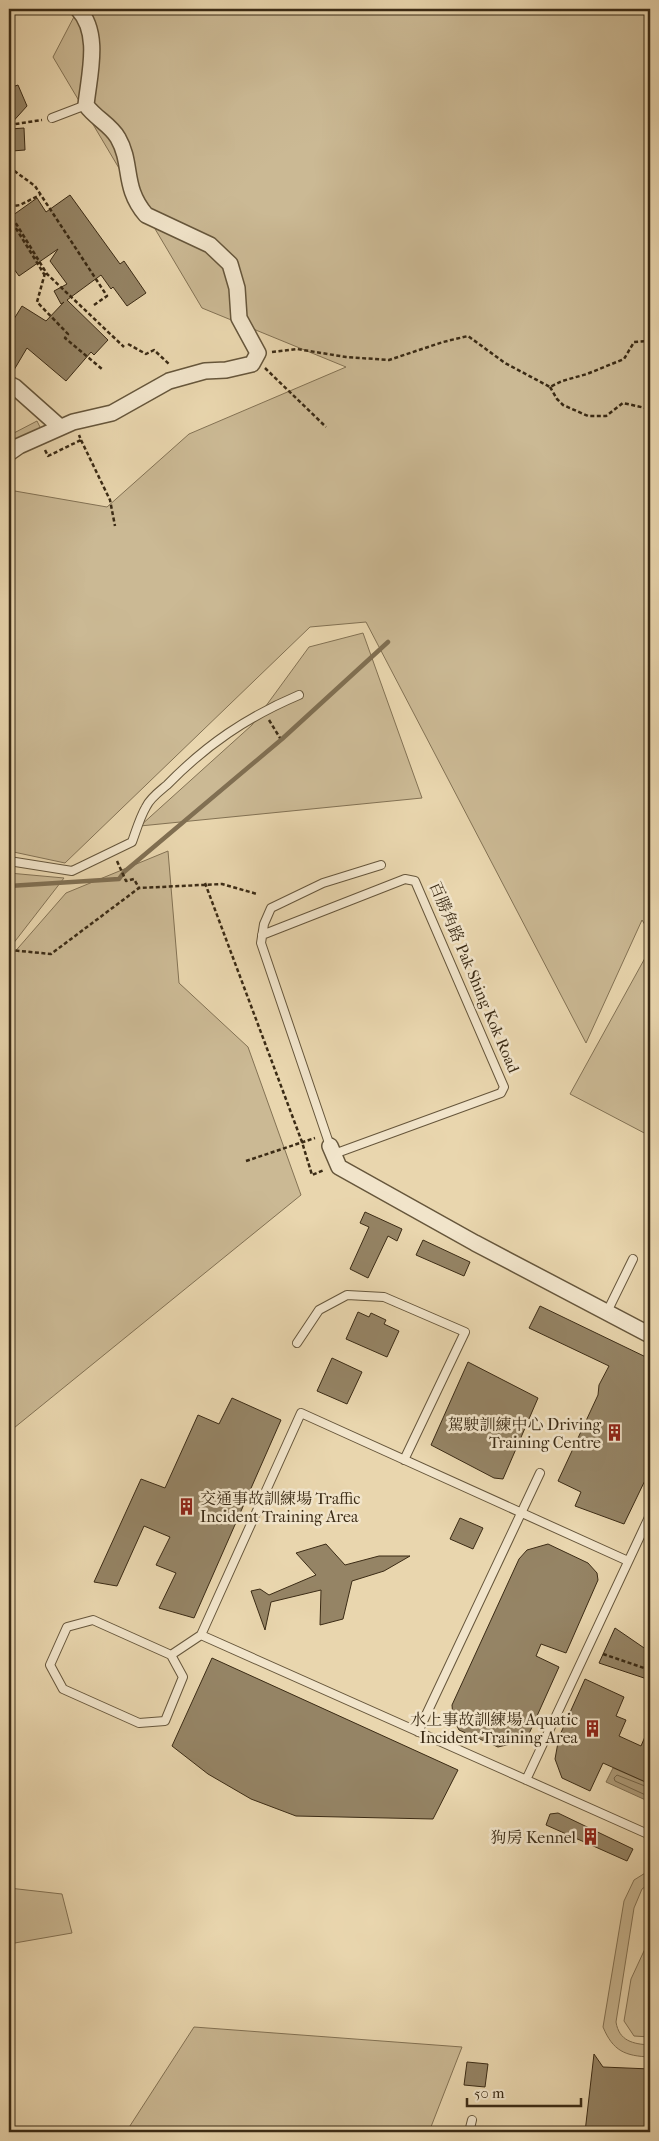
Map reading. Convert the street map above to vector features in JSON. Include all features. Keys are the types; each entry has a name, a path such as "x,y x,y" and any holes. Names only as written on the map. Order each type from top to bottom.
{"street":[{"path":"9,453 60,427 112,413 169,381 252,364 257,356 239,318 237,288 230,264 210,245 146,214 138,206 132,194 124,151 118,136 107,124 94,116 86,105 91,60 90,31 83,14 78,9"},
{"path":"9,384 16,387 60,427"},
{"path":"334,1155 475,1243 650,1335"}],"lane":[{"path":"52,118 86,105"},
{"path":"9,861 72,871 132,842 146,805 194,758 222,736 263,710 299,695"},
{"path":"334,1155 261,942 262,935 264,924 271,908 323,883 381,865"},
{"name":"百勝角路 Pak Shing Kok Road","path":"262,935 405,879 415,881 504,1087 501,1093 334,1155"},
{"path":"607,1312 633,1259"},
{"path":"297,1343 319,1310 347,1295 384,1297 465,1332 404,1460"},
{"path":"170,1655 201,1635 301,1413 628,1561"},
{"path":"418,1732 540,1473"},
{"path":"526,1780 650,1515"},
{"path":"93,1620 170,1655 184,1676 166,1721 138,1723 63,1689 50,1665 67,1627 93,1620"},
{"path":"201,1635 650,1835"},
{"path":"469,2132 472,2120"}],"path":[{"path":"9,125 36,122"},
{"path":"9,168 35,186 107,296 94,305"},
{"path":"9,207 20,205 40,195"},
{"path":"9,212 45,273 37,302 68,334 65,338 102,369"},
{"path":"9,217 45,273 124,347"},
{"path":"71,296 72,301"},
{"path":"257,356 297,349 346,357 389,360 443,342 468,336 505,363 550,387 563,405 588,416 606,416 623,403 650,409"},
{"path":"550,387 624,359 634,342 650,341"},
{"path":"128,344 146,354 154,350 182,377"},
{"path":"257,356 326,427"},
{"path":"81,440 110,500 115,526"},
{"path":"274,728 280,738"},
{"path":"118,863 126,881 134,879 139,888"},
{"path":"205,883 302,1142 312,1175 334,1155"},
{"path":"9,950 51,954 139,888 205,883 222,884 256,894"},
{"path":"246,1161 302,1142"},
{"path":"603,1654 650,1670"}],"shaded area":[{"path":"78,9 650,9 650,933 642,920 586,1043 366,622 310,627 65,863 9,851 9,490 107,507 189,434 346,367 202,308 53,57"},
{"path":"37,421 42,431 17,444 12,434"},
{"path":"363,633 422,798 140,826 252,725 309,647"},
{"path":"168,851 179,983 248,1047 301,1195 9,1432 9,954 12,955 66,893"},
{"path":"9,873 64,878 9,949"},
{"path":"645,958 650,962 650,1136 570,1094"},
{"path":"650,1870 650,1883 642,1889 634,1908 616,2022 620,2033 628,2040 638,2044 650,2045 650,2057 621,2051 611,2042 603,2027 624,1901 634,1880"},
{"path":"9,1888 62,1894 72,1933 9,1944"},
{"path":"650,1938 650,2037 634,2036 624,2021 631,1979"},
{"path":"194,2027 462,2047 429,2132 126,2132"}],"water":[{"path":"613,1768 650,1784 650,1802 606,1782"}],"building":[{"path":"18,85 27,106 9,126 9,88"},
{"path":"24,128 25,150 12,151 10,129"},
{"path":"70,195 120,264 124,261 146,293 127,306 101,275 67,300 108,340 94,355 91,352 66,381 27,348 11,375 9,375 9,327 22,306 46,321 64,302 61,304 54,291 67,284 50,261 58,249 19,276 9,262 9,218 37,198 46,212"},
{"path":"365,1212 402,1229 397,1241 388,1236 368,1278 350,1269 369,1227 360,1223"},
{"path":"423,1240 470,1262 464,1276 416,1255"},
{"name":"駕駛訓練中心 Driving Training Centre","path":"540,1306 650,1359 650,1470 624,1524 575,1506 581,1492 558,1481 598,1395 599,1385 609,1366 529,1328"},
{"path":"358,1312 369,1317 371,1313 386,1320 384,1324 399,1331 387,1357 346,1339"},
{"path":"332,1358 362,1372 347,1404 317,1391"},
{"path":"468,1362 538,1398 503,1479 494,1478 431,1445"},
{"name":"交通事故訓練場 Traffic Incident Training Area","path":"232,1398 281,1420 194,1618 159,1608 176,1573 156,1565 170,1537 144,1526 117,1586 94,1582 141,1479 165,1488 198,1415 219,1424"},
{"path":"460,1518 483,1528 473,1549 450,1539"},
{"path":"326,1544 345,1565 379,1556 410,1556 384,1571 352,1581 343,1619 320,1625 321,1590 271,1602 265,1630 251,1591 260,1589 269,1595 316,1575 296,1553"},
{"path":"548,1544 588,1563 597,1573 598,1580 566,1653 541,1644 536,1656 559,1667 528,1736 523,1741 498,1747 459,1730 453,1718 452,1705 519,1559 527,1550"},
{"path":"615,1628 650,1652 650,1680 599,1663"},
{"path":"212,1658 458,1770 433,1819 296,1816 251,1799 208,1774 172,1746"},
{"name":"水上事故訓練場 Aquatic Incident Training Area","path":"585,1679 624,1697 616,1716 626,1720 619,1736 641,1746 650,1725 650,1784 603,1763 590,1791 562,1778 555,1759 559,1737"},
{"name":"狗房 Kennel","path":"558,1813 633,1849 627,1861 546,1825 550,1814"},
{"path":"594,2054 603,2067 650,2069 650,2132 585,2132"},
{"path":"467,2062 488,2064 485,2087 464,2085"}],"waterway":[{"path":"9,886 119,879 124,872 282,739 388,642"}],"place":[{"name":"駕駛訓練中心 Driving Training Centre","path":"615,1433"},
{"name":"交通事故訓練場 Traffic Incident Training Area","path":"186,1507"},
{"name":"水上事故訓練場 Aquatic Incident Training Area","path":"592,1728"},
{"name":"狗房 Kennel","path":"590,1837"}]}
